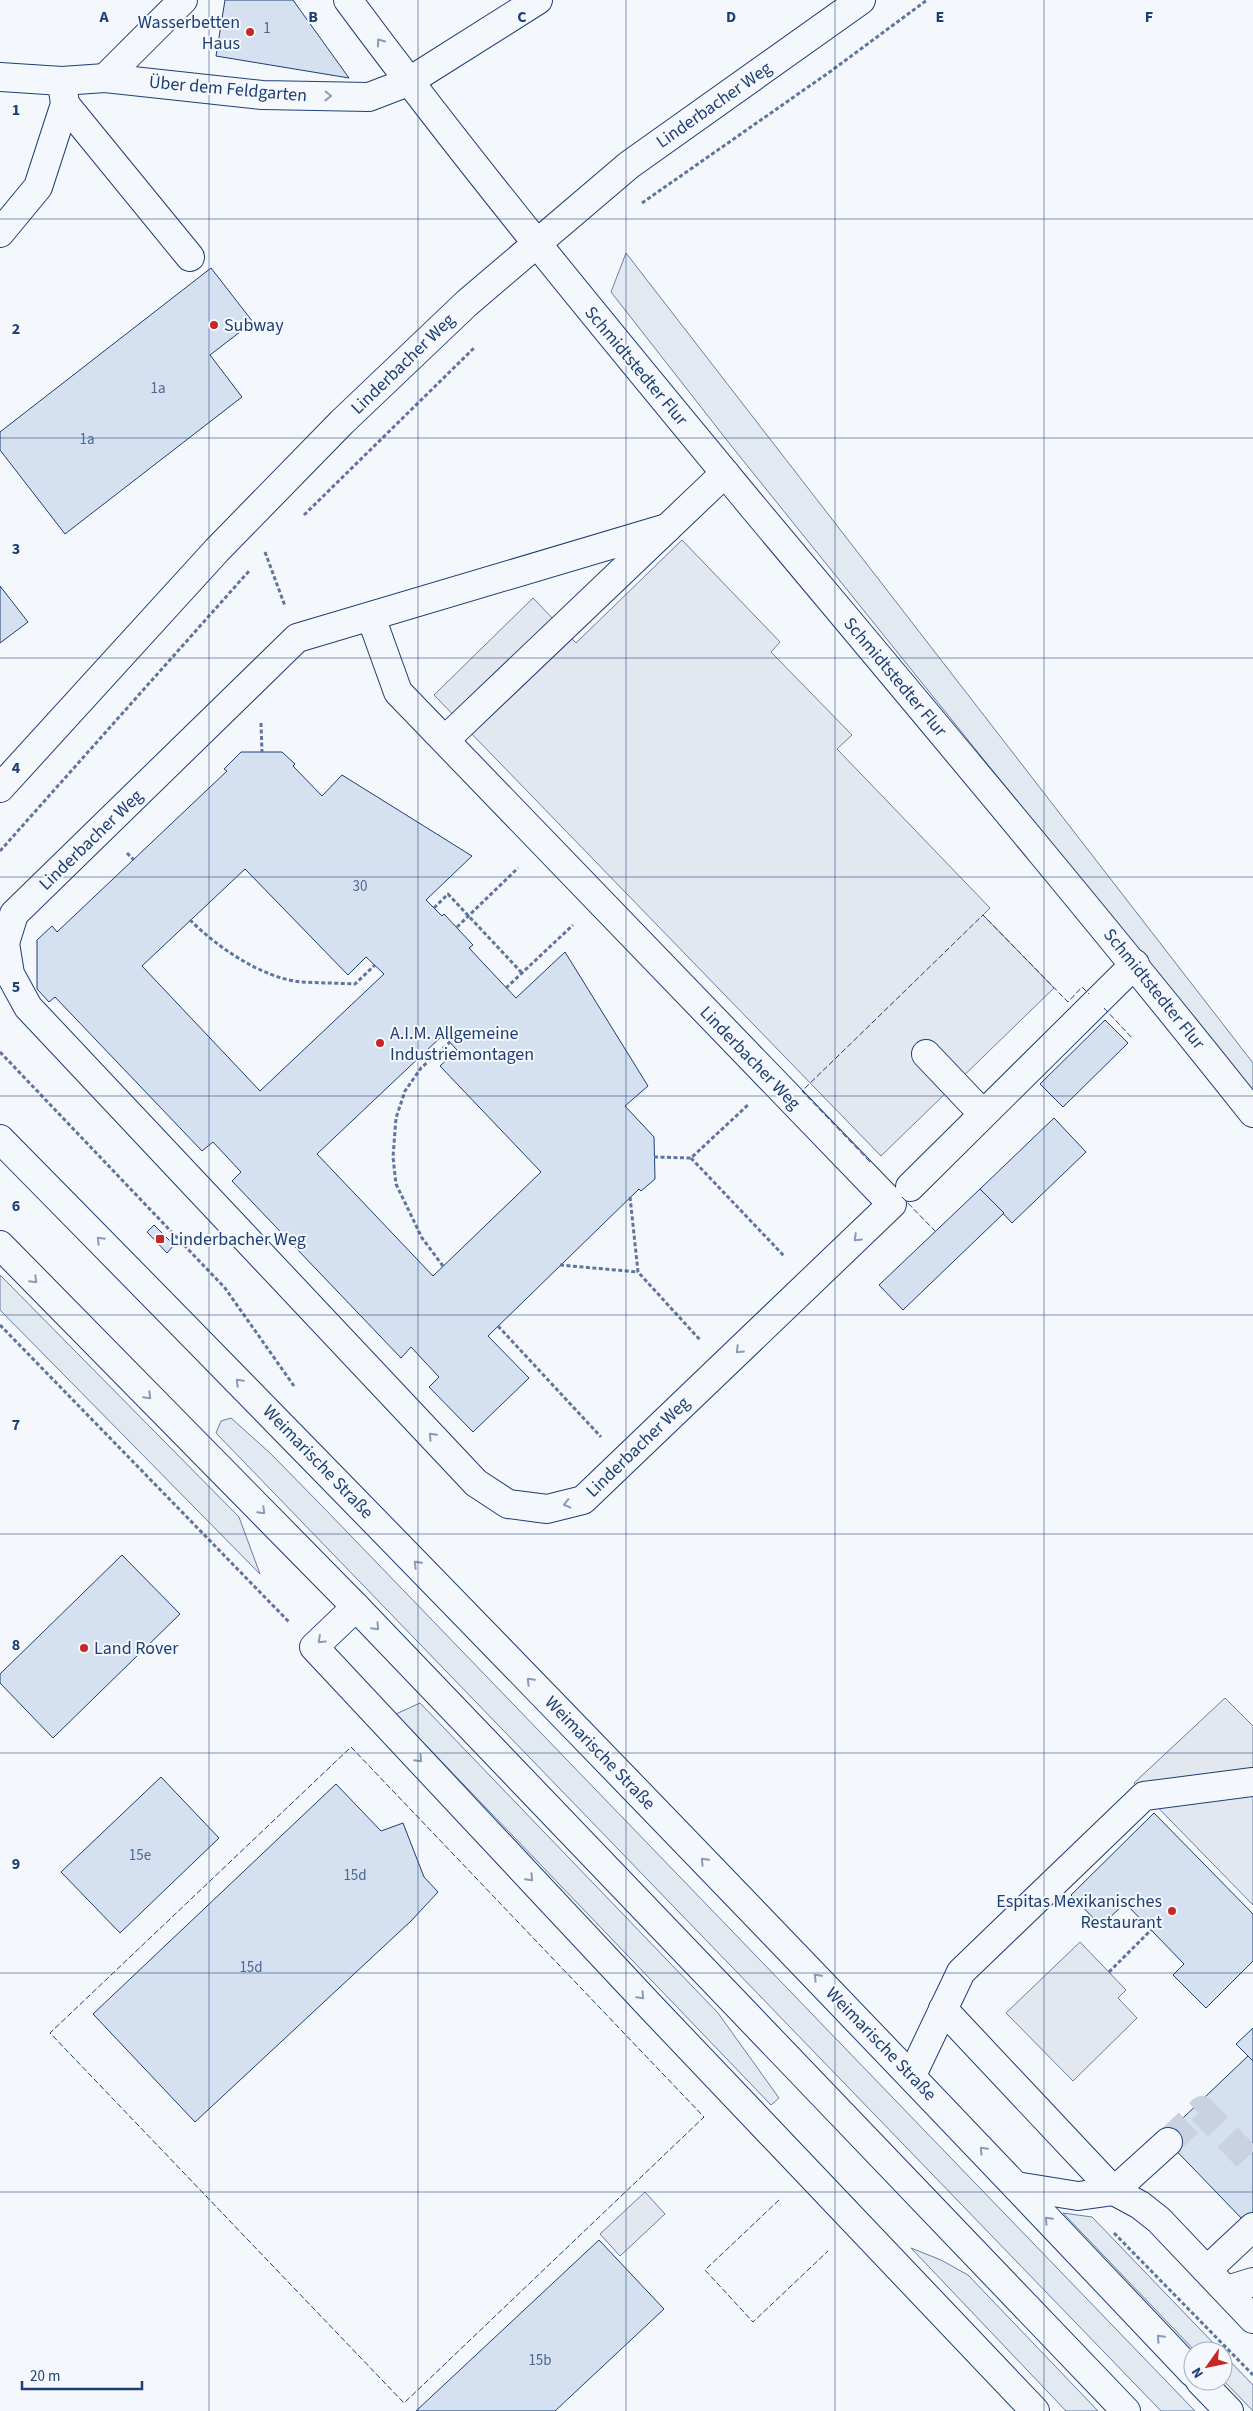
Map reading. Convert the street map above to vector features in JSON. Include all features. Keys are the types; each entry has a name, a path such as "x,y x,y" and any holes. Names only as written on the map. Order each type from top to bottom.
{"main road":[{"path":"105,78 183,0"},
{"path":"348,0 408,82 535,244"},
{"name":"Linderbacher Weg","path":"0,788 217,550 342,422 467,303 629,165 861,0"},
{"name":"Über dem Feldgarten","path":"0,77 64,92 105,78 262,95 368,97 408,82 530,2"},
{"path":"0,233 38,186 64,92"},
{"path":"64,92 190,257"},
{"name":"Schmidtstedter Flur","path":"535,244 1135,964 1253,1113"},
{"name":"Linderbacher Weg","path":"445,740 725,473"},
{"name":"Linderbacher Weg","path":"371,618 398,692 773,1082 901,1196 583,1500 546,1509 508,1504 476,1483 28,1007 10,974 5,943 14,914 297,638 371,618 667,528"},
{"path":"901,1196 1135,964"},
{"path":"926,1054 983,1114"},
{"name":"Weimarische Straße","path":"0,1139 273,1416 912,2075 1183,2362"},
{"path":"0,1245 356,1607 1126,2411"},
{"path":"356,1607 314,1647 644,2000 1035,2411"},
{"path":"912,2075 961,1972 1144,1796 1253,1782"},
{"path":"943,2009 1114,2191 1140,2205 1159,2220 1253,2319"},
{"path":"1016,2186 1078,2196 1114,2191 1168,2142"},
{"path":"1207,2270 1253,2227"},
{"path":"1227,2290 1253,2282"},
{"path":"1210,2391 1229,2411"}],"path":[{"path":"640,204 831,71 927,0"},
{"path":"301,518 478,345"},
{"path":"259,560 272,546"},
{"path":"265,552 297,638"},
{"path":"0,851 252,567"},
{"path":"456,927 544,843"},
{"path":"434,908 448,894 522,973"},
{"path":"506,988 598,900"},
{"path":"190,920 208,938 265,972 299,982 355,984 375,965"},
{"path":"443,1266 422,1238 396,1184 392,1157 396,1118 405,1090 421,1068 450,1042"},
{"path":"0,1052 225,1288 297,1390"},
{"path":"654,1157 691,1158 773,1082"},
{"path":"691,1158 810,1283"},
{"path":"630,1197 638,1272 724,1365"},
{"path":"560,1265 638,1272"},
{"path":"0,1325 314,1647"},
{"path":"498,1326 623,1461"},
{"path":"1109,1972 1151,1930"},
{"path":"1078,2196 1253,2375"}],"shaded area":[{"path":"626,253 1253,1063 1253,1094 733,448 611,292"},
{"path":"682,540 780,642 771,652 852,735 837,749 990,908 983,915 1054,988 881,1156 434,695 533,598 576,643"},
{"path":"0,1275 239,1517 260,1574 0,1310"},
{"path":"231,1418 271,1454 324,1508 1195,2411 1161,2411 216,1433 221,1421"},
{"path":"1225,1698 1253,1726 1253,1905 1134,1783"},
{"path":"420,1703 718,2013 779,2098 771,2105 396,1714"},
{"path":"1080,1942 1126,1990 1118,1998 1137,2018 1073,2081 1006,2013"},
{"path":"645,2192 665,2214 620,2256 600,2234"},
{"path":"1063,2213 1092,2217 1211,2341 1185,2341"},
{"path":"911,2248 941,2260 968,2275 1098,2411 1066,2411"},
{"path":"1233,2364 1253,2385 1253,2411 1233,2390"}],"building":[{"path":"225,0 293,0 349,78 216,56"},
{"path":"211,268 253,322 210,355 242,397 65,534 0,450 0,432"},
{"path":"0,586 28,622 0,643"},
{"path":"241,752 282,752 295,764 293,766 322,796 342,775 472,856 426,900 442,916 444,914 473,945 469,948 516,998 565,952 648,1086 625,1106 654,1137 655,1179 641,1191 639,1189 488,1336 529,1378 473,1432 429,1387 439,1377 411,1347 401,1358 232,1181 241,1172 213,1142 202,1151 55,997 49,1002 37,989 37,940 52,926 57,932 227,771 224,769","holes":["245,869 348,975 366,957 384,974 260,1091 142,966","443,1035 457,1050 440,1066 541,1172 433,1276 317,1154"]},
{"path":"1105,1020 1128,1043 1063,1107 1040,1084"},
{"path":"1054,1118 1086,1152 1012,1223 980,1189"},
{"path":"980,1189 1004,1213 903,1310 879,1285"},
{"path":"154,1225 174,1245 167,1253 147,1232"},
{"path":"122,1555 180,1614 53,1738 0,1683 0,1674"},
{"path":"161,1777 219,1838 120,1933 61,1872"},
{"path":"336,1784 381,1831 403,1823 424,1877 438,1892 411,1921 195,2122 93,2014"},
{"path":"1154,1813 1253,1914 1253,1961 1206,2008 1173,1975 1184,1964 1125,1903 1101,1926 1071,1895"},
{"path":"1253,2028 1253,2061 1236,2044"},
{"path":"1248,2056 1253,2061 1253,2214 1245,2222 1163,2137"},
{"path":"599,2240 664,2309 555,2411 416,2411"}],"tunnel":[{"path":"1168,2142 1202,2110 1253,2164"}],"fence":[{"path":"870,1162 802,1091 983,915 1068,1002 1082,987 1089,994"},
{"path":"1104,1008 1133,1039"},
{"path":"902,1197 935,1231"},
{"path":"351,1747 704,2117 404,2403 50,2033 351,1747"},
{"path":"779,2200 705,2270 753,2322 828,2251"}],"place":[{"name":"Wasserbetten Haus","path":"250,32"},
{"name":"Subway","path":"214,325"},
{"name":"A.I.M. Allgemeine Industriemontagen","path":"380,1043"},
{"name":"Linderbacher Weg","path":"160,1239"},
{"name":"Land Rover","path":"84,1648"},
{"name":"Espitas Mexikanisches Restaurant","path":"1172,1911"}]}
